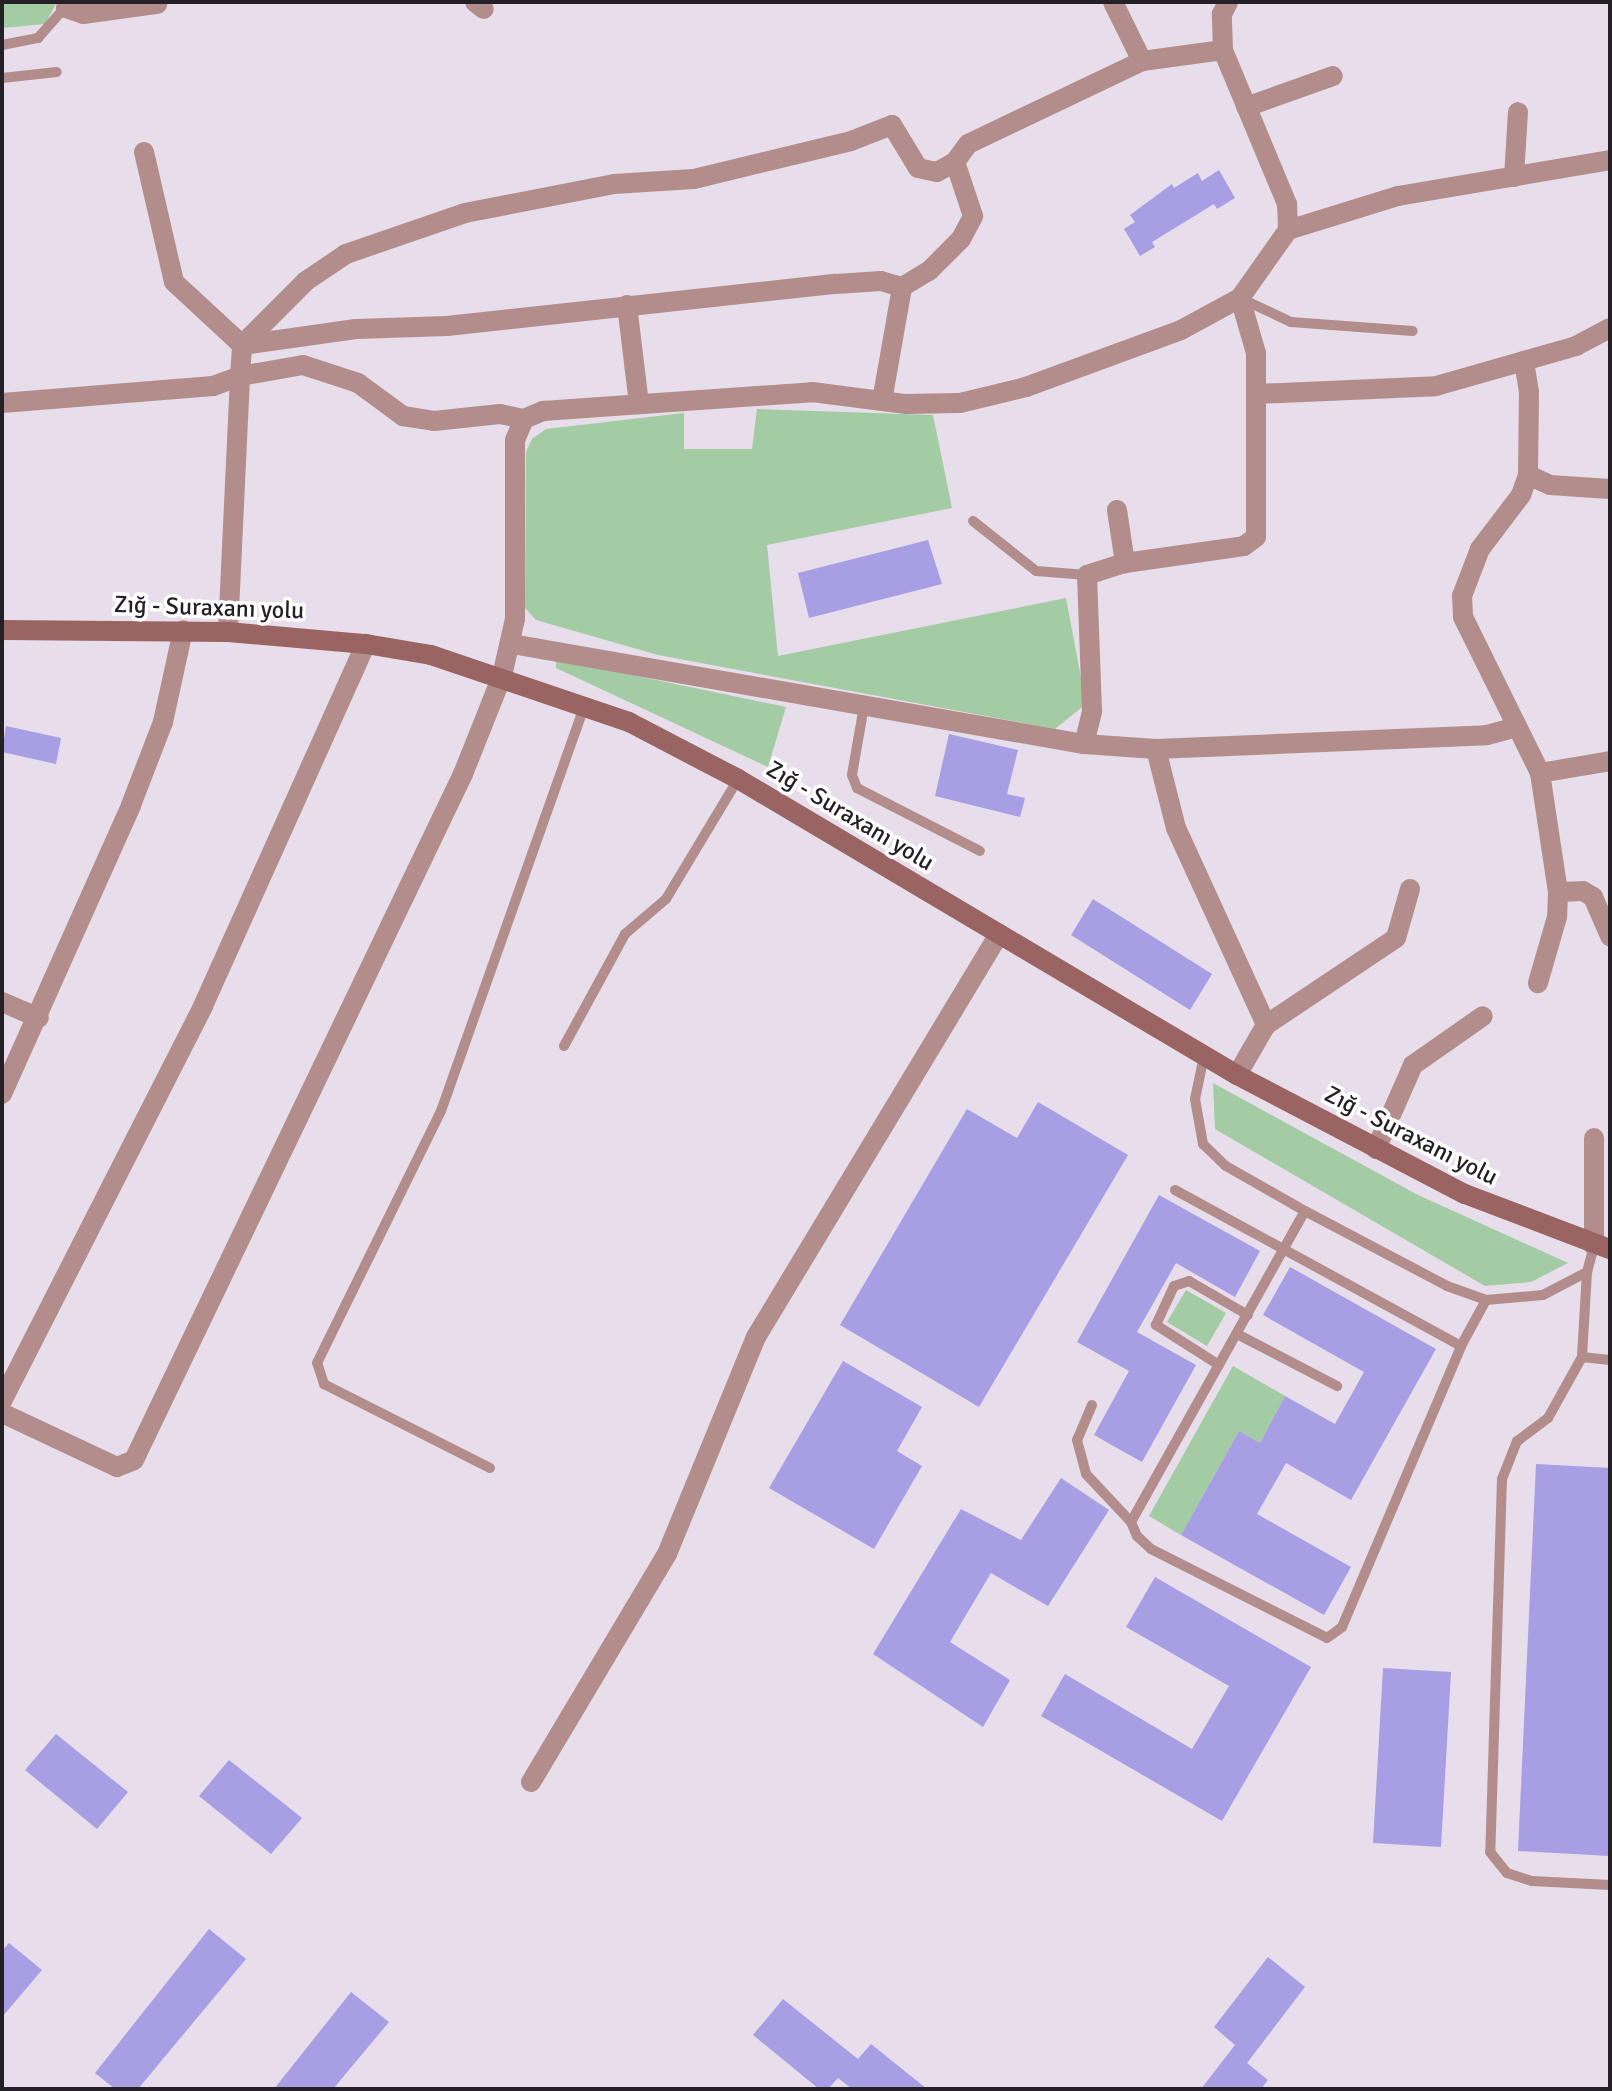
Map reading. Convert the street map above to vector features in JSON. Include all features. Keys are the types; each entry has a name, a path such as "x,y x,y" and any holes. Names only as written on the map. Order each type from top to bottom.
{"main road":[{"name":"Zığ - Suraxanı yolu","path":"2,630 183,630 366,644 431,655 585,705 629,722 738,779 1237,1075 1465,1194 1602,1248"}],"street":[{"path":"1113,2 1142,61"},
{"path":"1228,2 1222,14 1223,50 1279,179 1288,230"},
{"path":"67,5 83,14 157,4"},
{"path":"228,632 242,345 306,281 346,254 465,213 614,184 694,179 851,141 892,125 926,173 955,162 968,144 1142,61 1223,50"},
{"path":"1246,107 1333,76"},
{"path":"1514,177 1518,112"},
{"path":"144,152 174,282 242,345"},
{"path":"2,403 213,386 240,376 303,365 358,383 403,416 434,421 500,414 524,419 543,411 812,392 882,401 960,403 1026,387 1181,330 1240,298 1288,230 1398,196 1610,160"},
{"path":"882,401 902,287 951,250 973,216 955,162"},
{"path":"242,345 356,329 447,326 836,284 881,281 902,287"},
{"path":"1084,744 1092,711 1087,575 1125,563 1244,546 1256,537 1253,330 1240,298"},
{"path":"627,305 639,404"},
{"path":"1256,394 1436,386 1576,346 1610,328"},
{"path":"1524,361 1528,475 1521,495 1480,549 1462,596 1463,617 1540,773 1558,892 1557,917 1538,983"},
{"path":"2,1413 117,1467 134,1460 463,774 502,676 512,644 515,440 524,419"},
{"path":"1528,475 1550,485 1610,489"},
{"path":"1117,510 1125,563"},
{"path":"2,1094 39,1018 163,722 183,630"},
{"path":"2,1401 203,1006 366,644"},
{"path":"512,644 1084,744 1156,749 1487,735 1516,727"},
{"path":"1156,749 1176,828 1266,1025"},
{"path":"1540,773 1610,761"},
{"path":"1237,1075 1266,1025 1396,938 1410,889"},
{"path":"1558,892 1583,891 1593,897 1610,936"},
{"path":"531,1782 667,1554 756,1337 999,934"},
{"path":"2,1002 39,1018"},
{"path":"1376,1149 1413,1065 1483,1016"},
{"path":"1594,1138 1602,1248"}],"lane":[{"path":"2,45 38,38 67,5"},
{"path":"2,78 57,72"},
{"path":"1240,298 1291,322 1413,331"},
{"path":"973,521 1036,571 1087,575"},
{"path":"490,1468 324,1384 317,1363 441,1111 585,705"},
{"path":"864,706 852,775 857,788 980,851"},
{"path":"564,1046 625,934 666,899 738,779"},
{"path":"1204,1056 1195,1099 1203,1144 1226,1166 1305,1211 1447,1286 1486,1300 1543,1295 1587,1272"},
{"path":"1175,1190 1461,1346"},
{"path":"1131,1522 1305,1211"},
{"path":"1602,1248 1587,1272 1582,1357 1548,1418 1517,1441 1502,1479 1490,1852 1507,1873 1532,1881 1610,1885"},
{"path":"1219,1365 1159,1330 1157,1318 1174,1286 1189,1281 1248,1315"},
{"path":"1092,1405 1077,1440 1086,1474 1131,1522 1151,1549 1327,1638 1342,1627 1461,1346 1486,1300"},
{"path":"1237,1334 1337,1386"},
{"path":"1582,1357 1610,1360"}],"green space":[{"path":"2,2 57,2 45,24 2,28"},
{"path":"757,409 933,415 952,508 767,545 778,656 1066,598 1086,704 1055,729 658,655 536,620 525,608 526,452 532,439 546,429 684,413 684,449 752,449"},
{"path":"556,659 786,707 768,767 556,668"},
{"path":"1213,1083 1418,1195 1568,1263 1531,1282 1485,1286 1215,1129"},
{"path":"1186,1290 1226,1313 1207,1346 1167,1322"},
{"path":"1233,1366 1285,1396 1260,1443 1239,1431 1181,1535 1149,1516"}],"building":[{"path":"1219,170 1235,198 1217,209 1214,204 1152,242 1155,247 1140,256 1124,229 1135,222 1130,215 1172,184 1174,188 1198,173 1202,181"},
{"path":"928,540 942,584 809,618 798,573"},
{"path":"6,726 61,738 56,764 2,752"},
{"path":"949,734 1018,750 1007,794 1025,798 1020,817 935,796"},
{"path":"1093,899 1212,974 1190,1010 1071,935"},
{"path":"1038,1102 1128,1155 979,1407 840,1325 967,1109 1017,1138"},
{"path":"1159,1195 1260,1251 1235,1297 1176,1263 1137,1332 1196,1365 1142,1462 1094,1435 1129,1371 1077,1342"},
{"path":"1290,1267 1436,1349 1351,1500 1286,1463 1257,1514 1351,1567 1324,1615 1181,1535 1239,1431 1260,1443 1285,1396 1335,1424 1364,1372 1263,1315"},
{"path":"843,1361 922,1407 897,1451 922,1466 874,1549 769,1488"},
{"path":"1536,1464 1610,1468 1610,1856 1518,1851"},
{"path":"1061,1478 1109,1510 1048,1606 991,1573 950,1642 1010,1680 983,1727 873,1654 961,1509 1021,1540"},
{"path":"1155,1577 1311,1667 1222,1821 1041,1716 1065,1674 1192,1749 1229,1686 1126,1627"},
{"path":"1383,1668 1451,1672 1441,1847 1373,1843"},
{"path":"56,1734 128,1792 97,1829 25,1770"},
{"path":"229,1760 302,1818 271,1854 199,1796"},
{"path":"209,1929 246,1959 138,2089 115,2089 95,2073"},
{"path":"9,1943 42,1970 2,2017 2,1951"},
{"path":"1268,1957 1305,1987 1247,2063 1268,2080 1261,2089 1201,2089 1235,2045 1214,2027"},
{"path":"351,1992 389,2022 333,2089 274,2089"},
{"path":"783,1999 858,2059 871,2044 927,2089 852,2089 838,2078 828,2089 819,2089 753,2035"}]}
